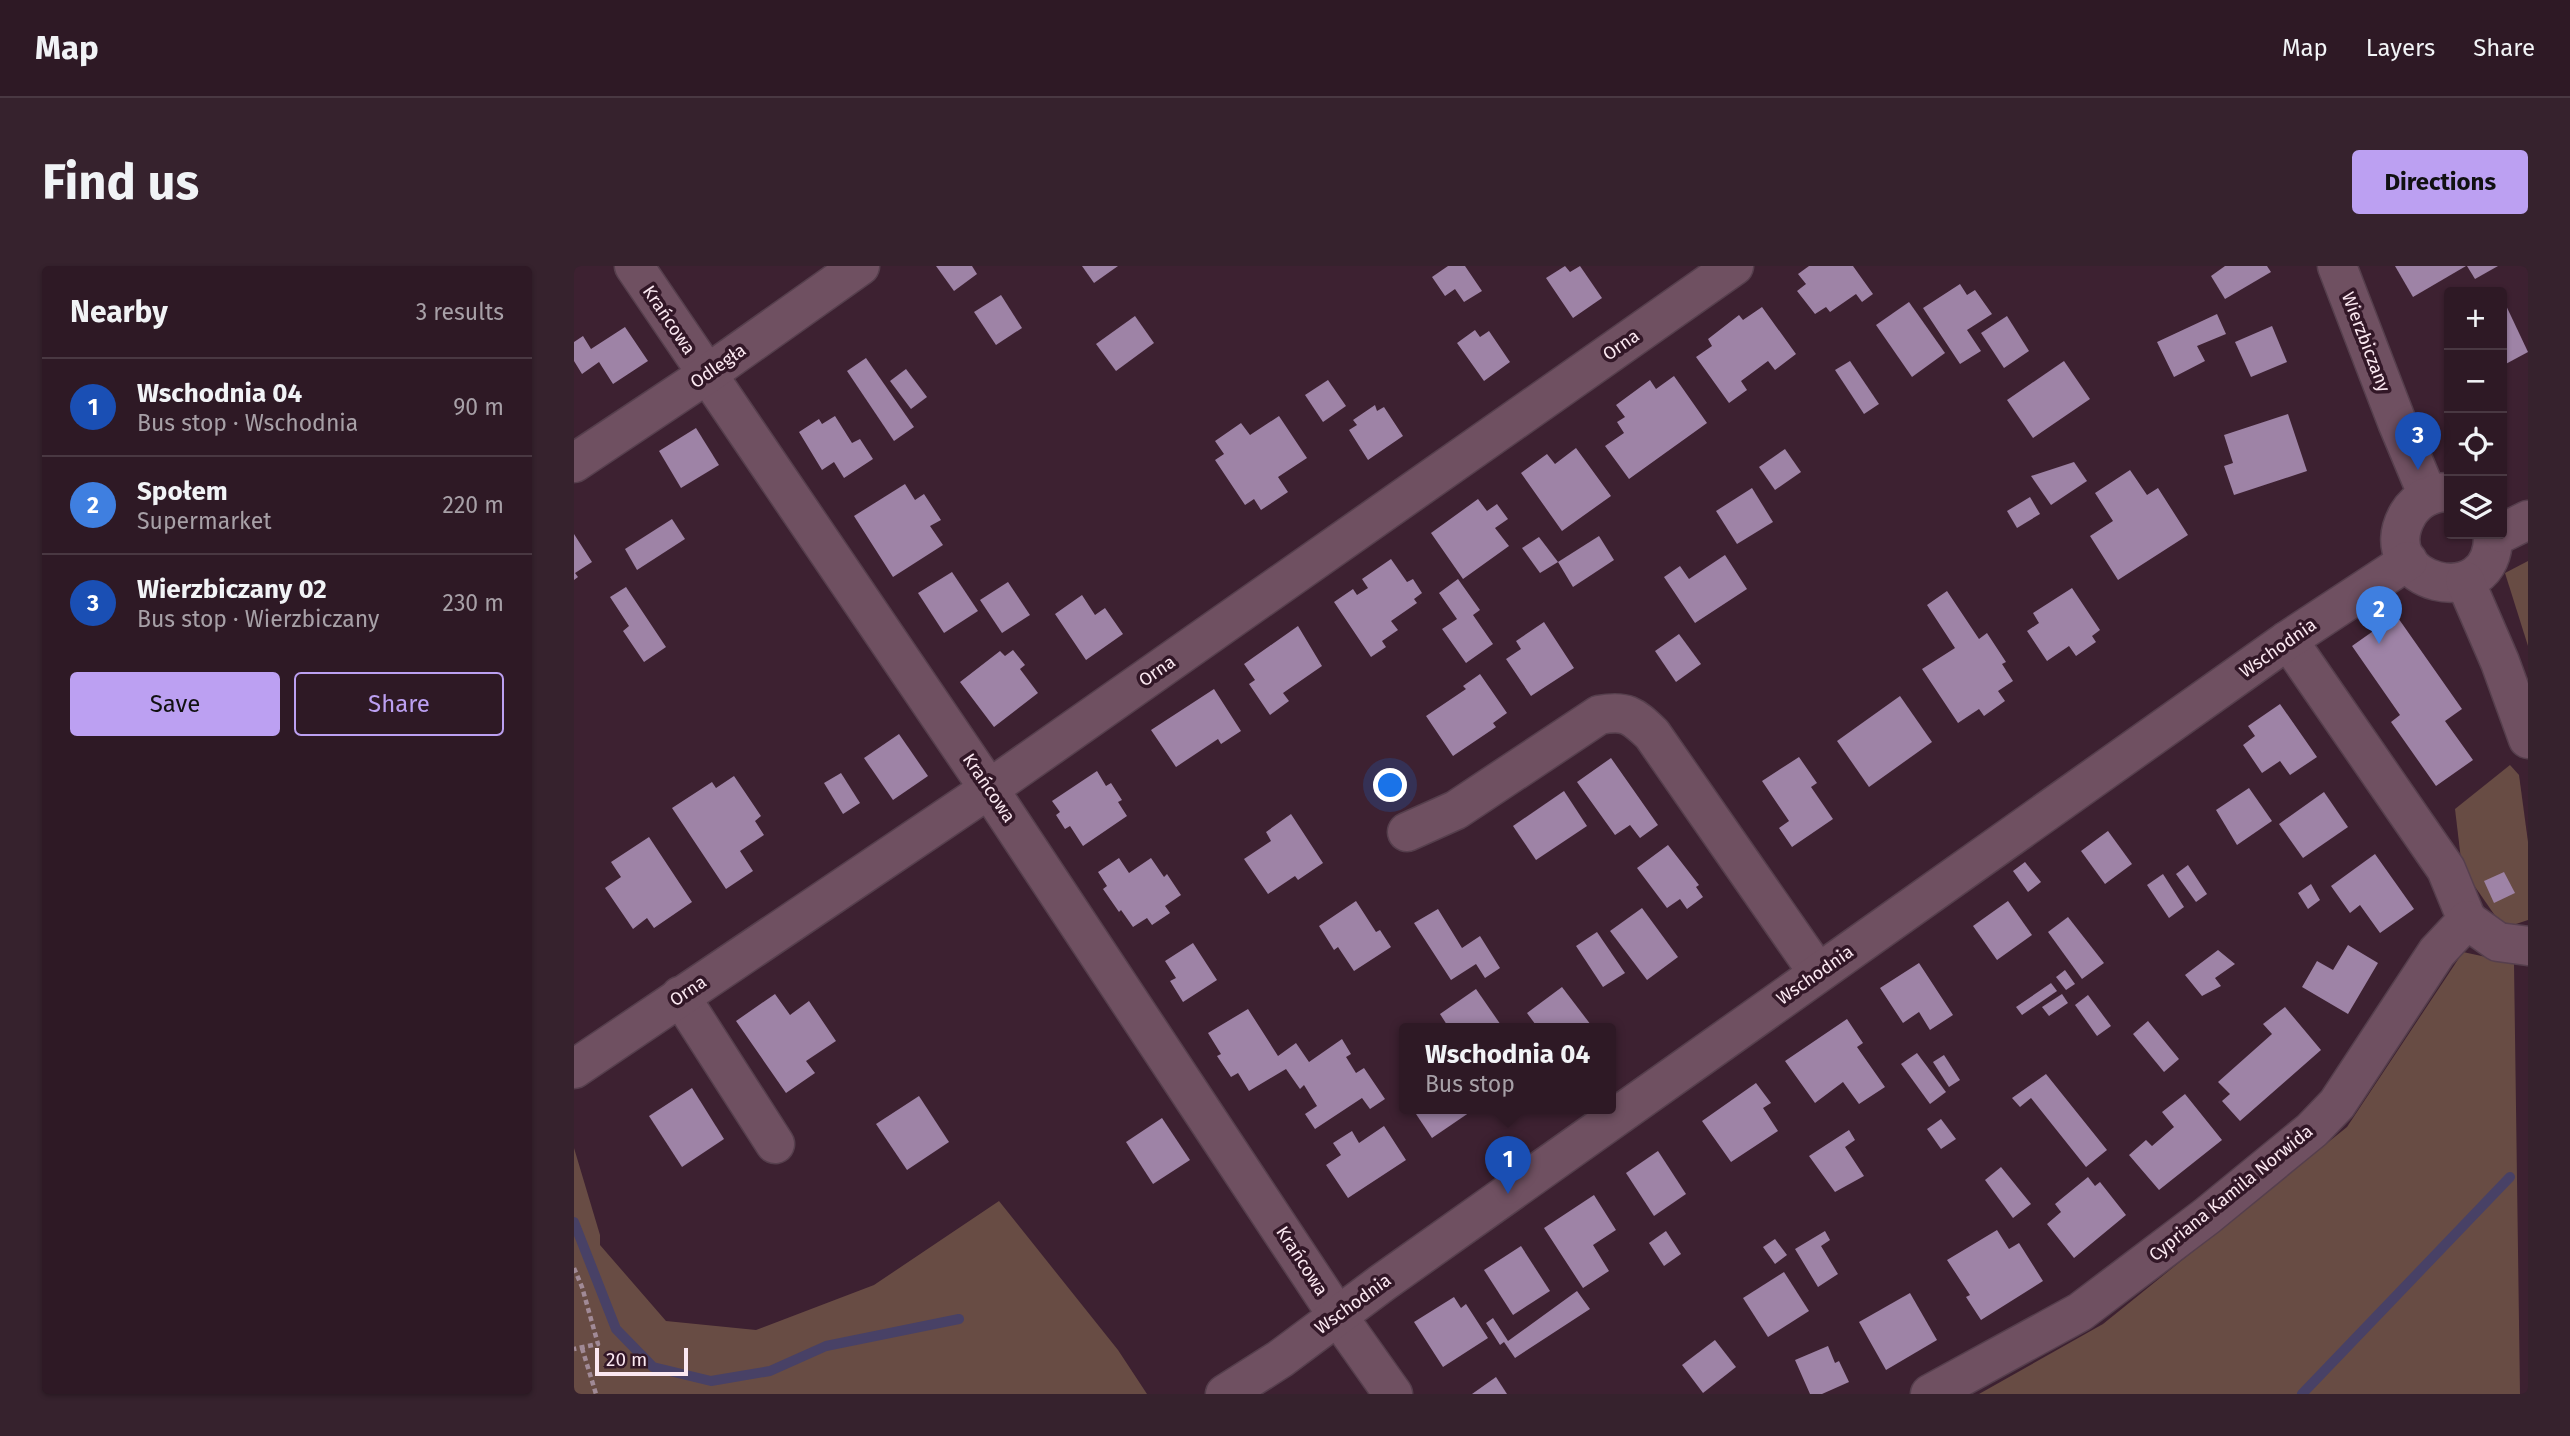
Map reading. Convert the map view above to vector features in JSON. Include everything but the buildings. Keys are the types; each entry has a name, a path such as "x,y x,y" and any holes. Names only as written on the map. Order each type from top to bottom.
{"street":[{"name":"Krańcowa","path":"634,266 989,789 1337,1315 1393,1394"},
{"name":"Odległa","path":"574,463 860,266"},
{"name":"Orna","path":"574,1069 989,789 1734,266"},
{"name":"Wierzbiczany","path":"2337,266 2397,422 2439,494"},
{"path":"2439,494 2412,507 2404,521 2401,537 2403,553 2421,576 2434,583 2465,581 2485,565 2496,539"},
{"path":"2507,530 2528,520"},
{"name":"Wschodnia","path":"1225,1394 1280,1359 1337,1315 2288,640 2407,561"},
{"path":"2465,581 2500,662 2528,739"},
{"path":"2288,640 2446,869 2467,920 2498,942 2528,946"},
{"path":"1407,832 1456,810 1599,715 1619,711 1635,718 1652,734 1818,973"},
{"name":"Cypriana Kamila Norwida","path":"1930,1394 2080,1312 2207,1216 2312,1130 2337,1104 2437,952 2467,920"},
{"path":"680,996 775,1144"}],"path":[{"path":"574,1268 598,1345 574,1349"},
{"path":"582,1348 596,1394"}],"shaded area":[{"path":"2528,561 2528,646 2505,573"},
{"path":"2510,765 2519,775 2528,842 2528,920 2510,926 2496,917 2462,868 2455,809"},
{"path":"2463,952 2514,963 2520,1394 1979,1394 2103,1324 2347,1127"},
{"path":"574,1148 600,1235 600,1245 666,1321 756,1330 874,1285 999,1201 1118,1350 1147,1394 574,1394"}],"waterway":[{"path":"2302,1394 2510,1177"},
{"path":"574,1222 616,1329 653,1367 711,1381 770,1371 826,1346 959,1319"}],"place":[{"name":"Wierzbiczany 02","path":"2418,470"},
{"name":"Społem","path":"2379,644"},
{"name":"Wschodnia 04","path":"1508,1194"}]}
